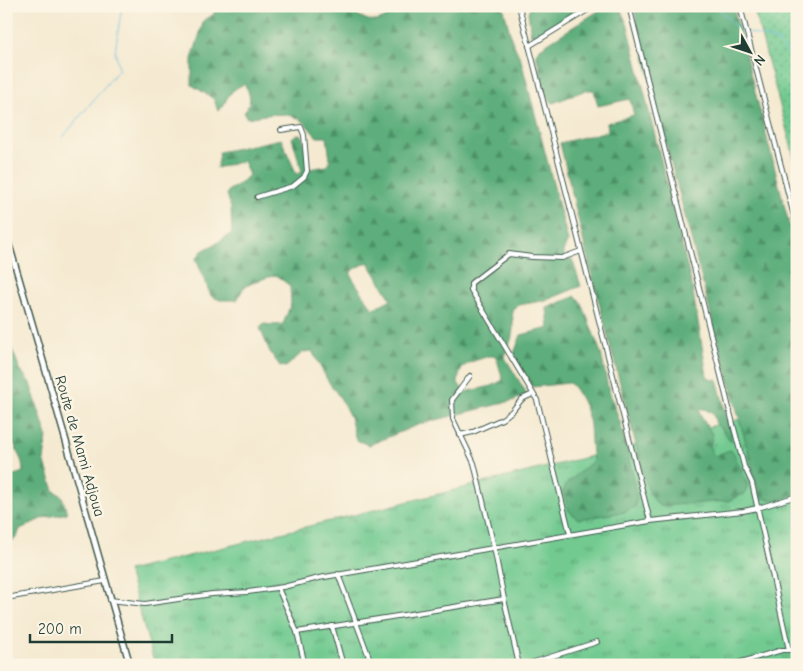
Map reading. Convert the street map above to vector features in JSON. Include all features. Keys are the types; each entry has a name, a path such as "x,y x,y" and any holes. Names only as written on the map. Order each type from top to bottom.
{"street":[{"path":"519,6 650,521"},
{"path":"529,46 594,6"},
{"path":"629,6 734,428 744,466 752,483 789,650"},
{"path":"740,6 797,228"},
{"path":"257,197 293,186 304,177 307,171 302,127 281,130"},
{"name":"Route de Mami Adjoua","path":"6,235 130,665"},
{"path":"570,534 537,400 471,290 471,283 509,254 562,258 581,250"},
{"path":"470,376 452,400 453,419 474,463 519,665"},
{"path":"460,436 502,420 522,399 533,394"},
{"path":"110,600 146,604 212,594 278,588 338,574 570,534 650,521 743,511 797,496"},
{"path":"338,574 372,665"},
{"path":"6,598 105,581"},
{"path":"278,588 297,632 305,665"},
{"path":"297,632 504,599"},
{"path":"332,626 343,665"},
{"path":"526,665 597,642"},
{"path":"731,665 782,650 797,650"}],"green space":[{"path":"218,6 351,6 352,12 366,19 377,21 390,14 400,14 401,6 503,6 512,41 521,60 568,241 563,251 566,260 572,259 581,286 547,300 519,305 512,309 512,333 510,344 504,356 527,394 515,400 420,424 369,445 356,440 350,417 312,351 303,352 286,367 280,366 270,352 260,328 264,324 283,324 291,304 290,286 276,275 244,287 237,300 220,300 211,296 196,259 202,251 232,233 231,208 227,194 229,190 240,184 249,175 243,161 217,168 219,152 281,139 297,175 302,171 292,138 300,134 303,137 309,169 327,166 330,160 327,137 317,137 300,119 281,114 247,118 244,113 249,103 249,96 244,84 236,88 228,96 218,111 214,99 192,85 192,59 204,20 213,15","holes":["368,262 391,299 373,309 351,276 351,271","489,356 496,356 503,380 492,386 465,392 458,383 461,371 468,364"]},
{"path":"531,6 587,6 536,35 531,35 528,12"},
{"path":"606,6 619,6 628,26 692,286 707,376 713,380 717,379 731,433 731,442 723,430 716,424 713,414 705,409 700,409 699,412 712,434 709,446 714,456 730,450 733,452 748,484 745,493 728,501 660,506 656,503 647,487 588,260 560,143 608,131 607,123 634,115 630,99 598,106 594,90 586,90 553,103 546,96 536,54 540,48"},
{"path":"633,6 733,6 797,255 797,492 784,498 771,500 761,498 663,132"},
{"path":"753,6 797,6 797,168 759,28"},
{"path":"576,296 582,304 601,353 608,388 620,422 637,500 634,507 625,512 578,519 569,511 563,491 567,483 593,461 590,425 585,409 576,390 569,383 532,387 513,356 521,335 549,328 547,308"},
{"path":"6,332 20,369 30,383 47,436 44,460 54,491 62,496 67,513 43,518 20,529 17,537 6,545 6,478 23,472 22,462 14,444 6,417"},
{"path":"797,405 797,665 155,665 128,571"}],"waterway":[{"path":"63,137 119,69 115,51 122,6"},
{"path":"716,6 738,29 744,31"},
{"path":"748,32 777,41 797,65"}]}
